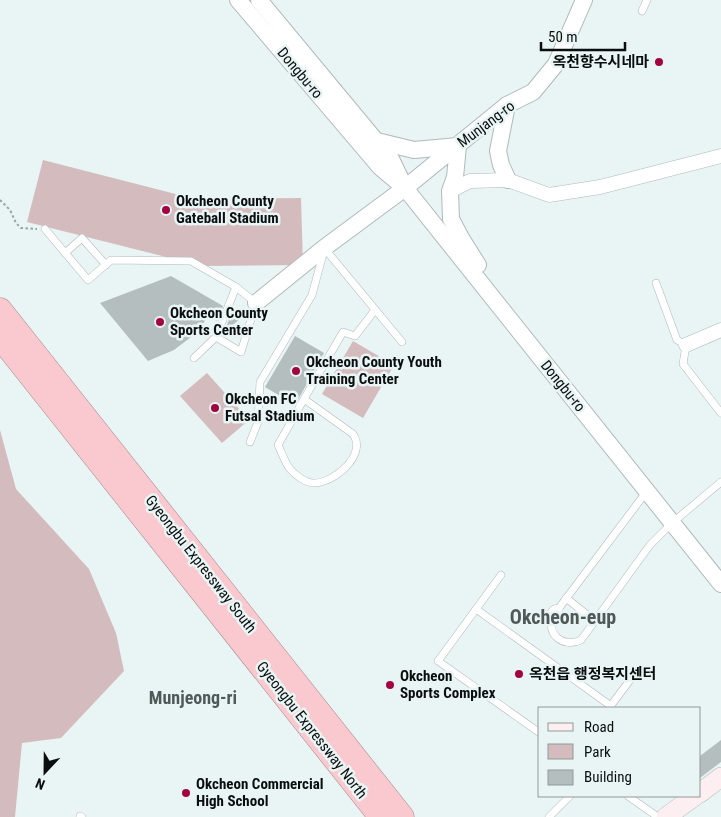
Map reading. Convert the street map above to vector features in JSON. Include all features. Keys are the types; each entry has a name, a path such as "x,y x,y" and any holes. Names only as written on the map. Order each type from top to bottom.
{"highway":[{"name":"Gyeongbu Expressway South","path":"0,310 402,817"},
{"name":"Gyeongbu Expressway North","path":"0,337 381,817"}],"main road":[{"path":"701,792 721,777"},
{"path":"666,817 694,797"}],"street":[{"name":"Dongbu-ro","path":"238,0 380,167 405,188 721,584"},
{"name":"Dongbu-ro","path":"259,0 391,159 405,188"},
{"name":"Munjang-ro","path":"256,303 324,248 405,188 508,105 533,92 556,64 584,0"},
{"path":"508,105 498,151 501,165 508,180"},
{"path":"377,141 414,150 458,146 455,177 450,191 451,219 479,267 475,275"},
{"path":"450,191 470,181 508,180 549,195 600,188 721,156"},
{"path":"686,346 721,330"}],"lane":[{"path":"642,11 647,0"},
{"path":"45,229 88,280 111,260 191,261 236,287 256,303 241,352 216,337"},
{"path":"65,253 82,238 106,265"},
{"path":"324,248 402,342"},
{"path":"250,442 258,422 260,382 312,295 324,248"},
{"path":"656,283 677,340 686,346 683,364 721,413"},
{"path":"194,358 216,337 236,287"},
{"path":"304,399 353,434 356,439 357,445 351,463 345,469 322,482 312,483 302,479 291,470 278,445 304,399 344,332 355,336 375,310"},
{"path":"647,491 555,613 551,623 553,633 560,640 567,643 581,640 645,551 672,523 721,482"},
{"path":"501,576 438,661 538,732"},
{"path":"566,598 595,621"},
{"path":"476,609 610,707 633,676"},
{"path":"549,817 569,797"},
{"path":"631,797 658,817"}],"path":[{"path":"0,200 10,210 16,223 21,228 45,229"}],"green space":[{"name":"Okcheon County Gateball Stadium","path":"43,160 195,199 301,198 303,265 202,266 27,222"},
{"path":"353,341 394,365 363,418 322,394"},
{"name":"Okcheon FC Futsal Stadium","path":"207,373 249,420 222,443 180,396"},
{"path":"0,430 16,489 89,569 116,633 124,671 61,738 22,743 15,817 0,817"}],"building":[{"name":"Okcheon County Sports Center","path":"171,276 223,306 217,321 207,317 199,331 174,350 148,361 100,303"},
{"path":"232,311 243,317 231,326 227,325"},
{"name":"Okcheon County Youth Training Center","path":"295,336 324,353 295,405 265,387"},
{"path":"721,740 721,762 701,777 701,755"}],"place":[{"name":"옥천향수시네마","path":"659,62"},
{"name":"Okcheon County Gateball Stadium","path":"166,210"},
{"name":"Okcheon County Sports Center","path":"160,322"},
{"name":"Okcheon County Youth Training Center","path":"296,371"},
{"name":"Okcheon FC Futsal Stadium","path":"215,408"},
{"name":"옥천읍 행정복지센터","path":"519,674"},
{"name":"Okcheon Sports Complex","path":"390,685"},
{"name":"Okcheon Commercial High School","path":"186,793"}],"district":[{"name":"Okcheon-eup","path":"563,617"},
{"name":"Munjeong-ri","path":"193,698"}]}
